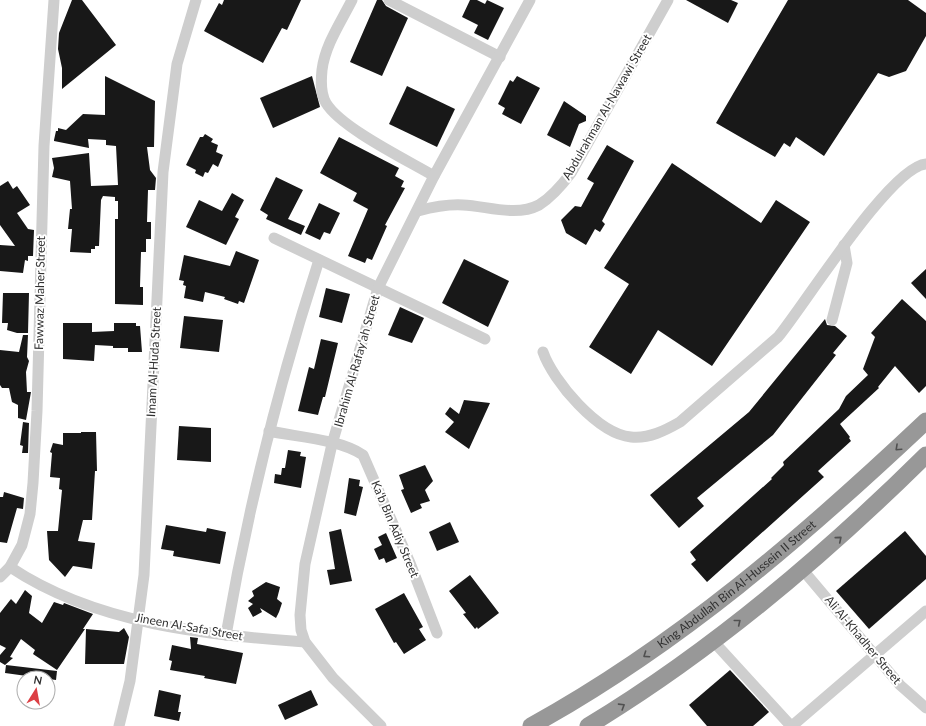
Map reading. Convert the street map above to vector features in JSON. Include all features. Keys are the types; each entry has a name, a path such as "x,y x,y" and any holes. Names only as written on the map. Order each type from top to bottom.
{"highway":[{"name":"King Abdullah Bin Al-Hussein II Street","path":"531,726 607,682 739,587 802,535 926,421"},
{"path":"588,726 642,693 714,642 847,532 926,455"}],"street":[{"name":"Fawwaz Maher Street","path":"0,578 10,567 22,545 30,514 33,483 38,389 44,146 54,0"},
{"name":"Imam Al-Huda Street","path":"120,726 130,681 144,575 162,172 178,64 196,0"},
{"path":"352,0 328,48 322,69 321,86 325,101 334,113 348,125 434,176"},
{"path":"389,0 500,57"},
{"name":"Ibrahim Al-Rafay‘ah Street","path":"381,726 333,678 305,642 301,630 301,593 305,564 332,444 378,288 418,211 434,176 530,0"},
{"name":"Abdulrahman Al-Nawawi Street","path":"418,211 441,205 462,205 502,210 524,210 538,205 556,192 572,173 668,0"},
{"path":"543,352 555,376 593,417 609,430 632,438 648,436 667,430 680,422 778,337 791,323 844,245 886,194 903,177 915,168 926,164"},
{"path":"274,238 485,339"},
{"path":"832,320 847,262 844,245"},
{"path":"226,635 241,552 269,431 293,339 319,260"},
{"name":"Ka‘b Bin Adiy Street","path":"269,431 332,444 356,451 366,460 410,563 437,634"},
{"name":"Jineen Al-Safa Street","path":"10,567 31,581 47,588 94,607 139,620 226,635 305,642"},
{"name":"Ali Al-Khadher Street","path":"802,569 900,685 926,708"},
{"path":"714,642 792,726 874,654 926,611"}],"building":[{"path":"72,0 82,0 116,45 62,89 62,68 58,49 59,33"},
{"path":"224,0 301,0 287,30 282,28 263,63 204,31 219,3 222,5"},
{"path":"377,0 382,0 386,6 408,18 382,76 350,62"},
{"path":"470,0 477,0 485,4 487,0 504,8 488,40 474,33 478,25 462,17"},
{"path":"686,0 731,0 738,3 728,23"},
{"path":"788,0 908,0 926,13 926,36 906,71 889,77 878,73 824,156 796,137 790,147 784,143 775,157 716,123"},
{"path":"105,76 155,101 154,147 147,147 150,170 156,178 155,190 148,190 147,222 151,222 151,239 146,239 146,252 141,252 140,287 143,287 143,305 115,304 115,219 118,219 118,201 115,201 115,197 103,196 101,200 99,246 95,246 95,249 91,249 91,253 70,252 72,229 68,229 70,209 72,209 70,181 52,177 54,168 52,158 89,153 91,186 118,185 116,146 106,145 106,140 88,139 89,148 54,141 58,128 66,130 83,114 105,115"},
{"path":"312,76 320,107 273,128 260,98"},
{"path":"517,76 540,88 521,124 502,114 505,108 498,104 510,80 513,82"},
{"path":"407,86 455,109 437,147 389,124"},
{"path":"564,101 586,116 586,121 579,124 570,147 547,135"},
{"path":"205,134 213,139 211,142 218,145 216,152 223,155 218,167 213,164 208,173 205,172 203,177 195,173 196,170 186,165 200,137 203,137"},
{"path":"339,137 399,168 395,176 404,181 401,187 405,188 385,225 387,226 372,260 367,258 365,263 348,256 368,209 353,201 357,193 320,173"},
{"path":"607,145 634,161 602,221 605,224 600,232 595,229 586,245 566,233 561,220 575,206 581,207 594,183 587,179"},
{"path":"672,163 761,223 776,200 810,222 712,366 658,330 631,374 589,347 629,284 604,268"},
{"path":"276,177 303,190 288,219 305,226 301,235 266,219 268,215 260,210"},
{"path":"8,181 13,189 17,186 30,205 17,213 28,229 34,230 33,256 28,256 28,261 25,260 23,273 0,271 0,245 15,246 0,225 0,186"},
{"path":"232,193 244,200 235,217 239,219 226,245 186,227 199,200 222,211"},
{"path":"319,203 340,213 330,234 324,232 320,240 305,233"},
{"path":"236,251 259,260 244,303 239,301 238,304 224,299 225,297 205,292 203,302 184,298 186,286 183,285 184,281 179,280 184,255 230,266"},
{"path":"464,259 509,281 488,327 442,303"},
{"path":"926,269 926,299 911,283"},
{"path":"326,288 350,294 342,323 319,317"},
{"path":"3,293 29,293 28,333 17,333 7,330 8,323 2,323"},
{"path":"902,299 926,321 926,386 919,393 895,366 878,387 879,388 840,424 850,437 849,438 851,441 818,471 824,477 707,582 691,564 696,560 690,552 772,479 771,478 784,465 783,462 839,409 846,396 868,375 863,369 875,337 871,333"},
{"path":"400,307 424,318 412,343 388,335"},
{"path":"184,316 223,320 219,352 180,348"},
{"path":"825,319 827,325 835,326 847,336 833,353 836,355 773,435 697,498 704,506 679,528 650,495 749,412"},
{"path":"63,323 92,323 92,332 114,331 114,323 136,323 136,326 140,326 142,352 128,352 128,348 113,348 113,346 95,345 94,361 63,359"},
{"path":"23,335 28,335 27,357 29,361 26,372 27,392 31,392 26,420 18,418 18,405 12,402 9,388 2,388 0,385 0,350 19,352"},
{"path":"321,339 338,343 325,397 323,397 318,415 298,411 309,367 314,369"},
{"path":"464,400 490,403 469,449 445,432 454,422 445,414 450,407 459,414"},
{"path":"23,422 29,423 28,453 22,453 23,446 20,445"},
{"path":"179,426 211,428 211,462 177,460"},
{"path":"96,432 97,471 95,471 92,520 83,520 78,541 95,543 92,569 73,566 65,577 49,560 47,531 58,531 62,490 59,489 60,478 50,477 52,453 50,452 53,443 63,445 63,433"},
{"path":"288,450 301,452 300,456 306,457 301,488 274,483 275,474 281,475 282,468 285,468"},
{"path":"425,465 433,481 425,490 430,501 420,504 422,508 411,513 401,490 404,489 399,475"},
{"path":"349,478 360,480 359,486 363,487 356,516 344,513"},
{"path":"4,492 24,498 23,509 17,508 7,543 0,542 0,497 3,497"},
{"path":"450,522 459,542 437,551 429,532"},
{"path":"166,525 206,532 207,528 226,532 220,564 173,556 174,551 161,549"},
{"path":"341,529 352,581 330,585 327,570 335,569 329,532"},
{"path":"905,531 926,556 926,579 869,629 836,591"},
{"path":"386,533 397,558 386,563 384,558 379,560 374,549 382,545 378,537"},
{"path":"470,575 499,613 478,629 477,627 475,629 463,614 466,613 449,591"},
{"path":"266,582 280,587 277,599 282,603 276,618 260,608 262,612 253,617 248,608 253,604 248,601 254,596 252,591"},
{"path":"25,590 32,596 29,613 42,623 54,602 63,605 64,603 93,614 83,629 85,629 57,670 33,654 35,650 21,639 10,657 13,658 5,665 0,662 0,655 6,648 0,645 0,613 11,599 16,604"},
{"path":"404,593 423,627 419,629 426,640 404,654 396,642 394,643 375,609"},
{"path":"124,628 129,637 124,664 85,664 86,629 119,632"},
{"path":"190,637 198,638 197,644 243,653 236,684 204,678 205,676 170,670 172,661 169,660 172,645 191,649"},
{"path":"6,665 48,670 16,670 16,675 5,673"},
{"path":"730,670 769,712 753,726 707,726 689,705"},
{"path":"159,690 181,695 178,712 181,712 179,721 154,716"},
{"path":"311,690 318,705 285,720 278,705"}]}
